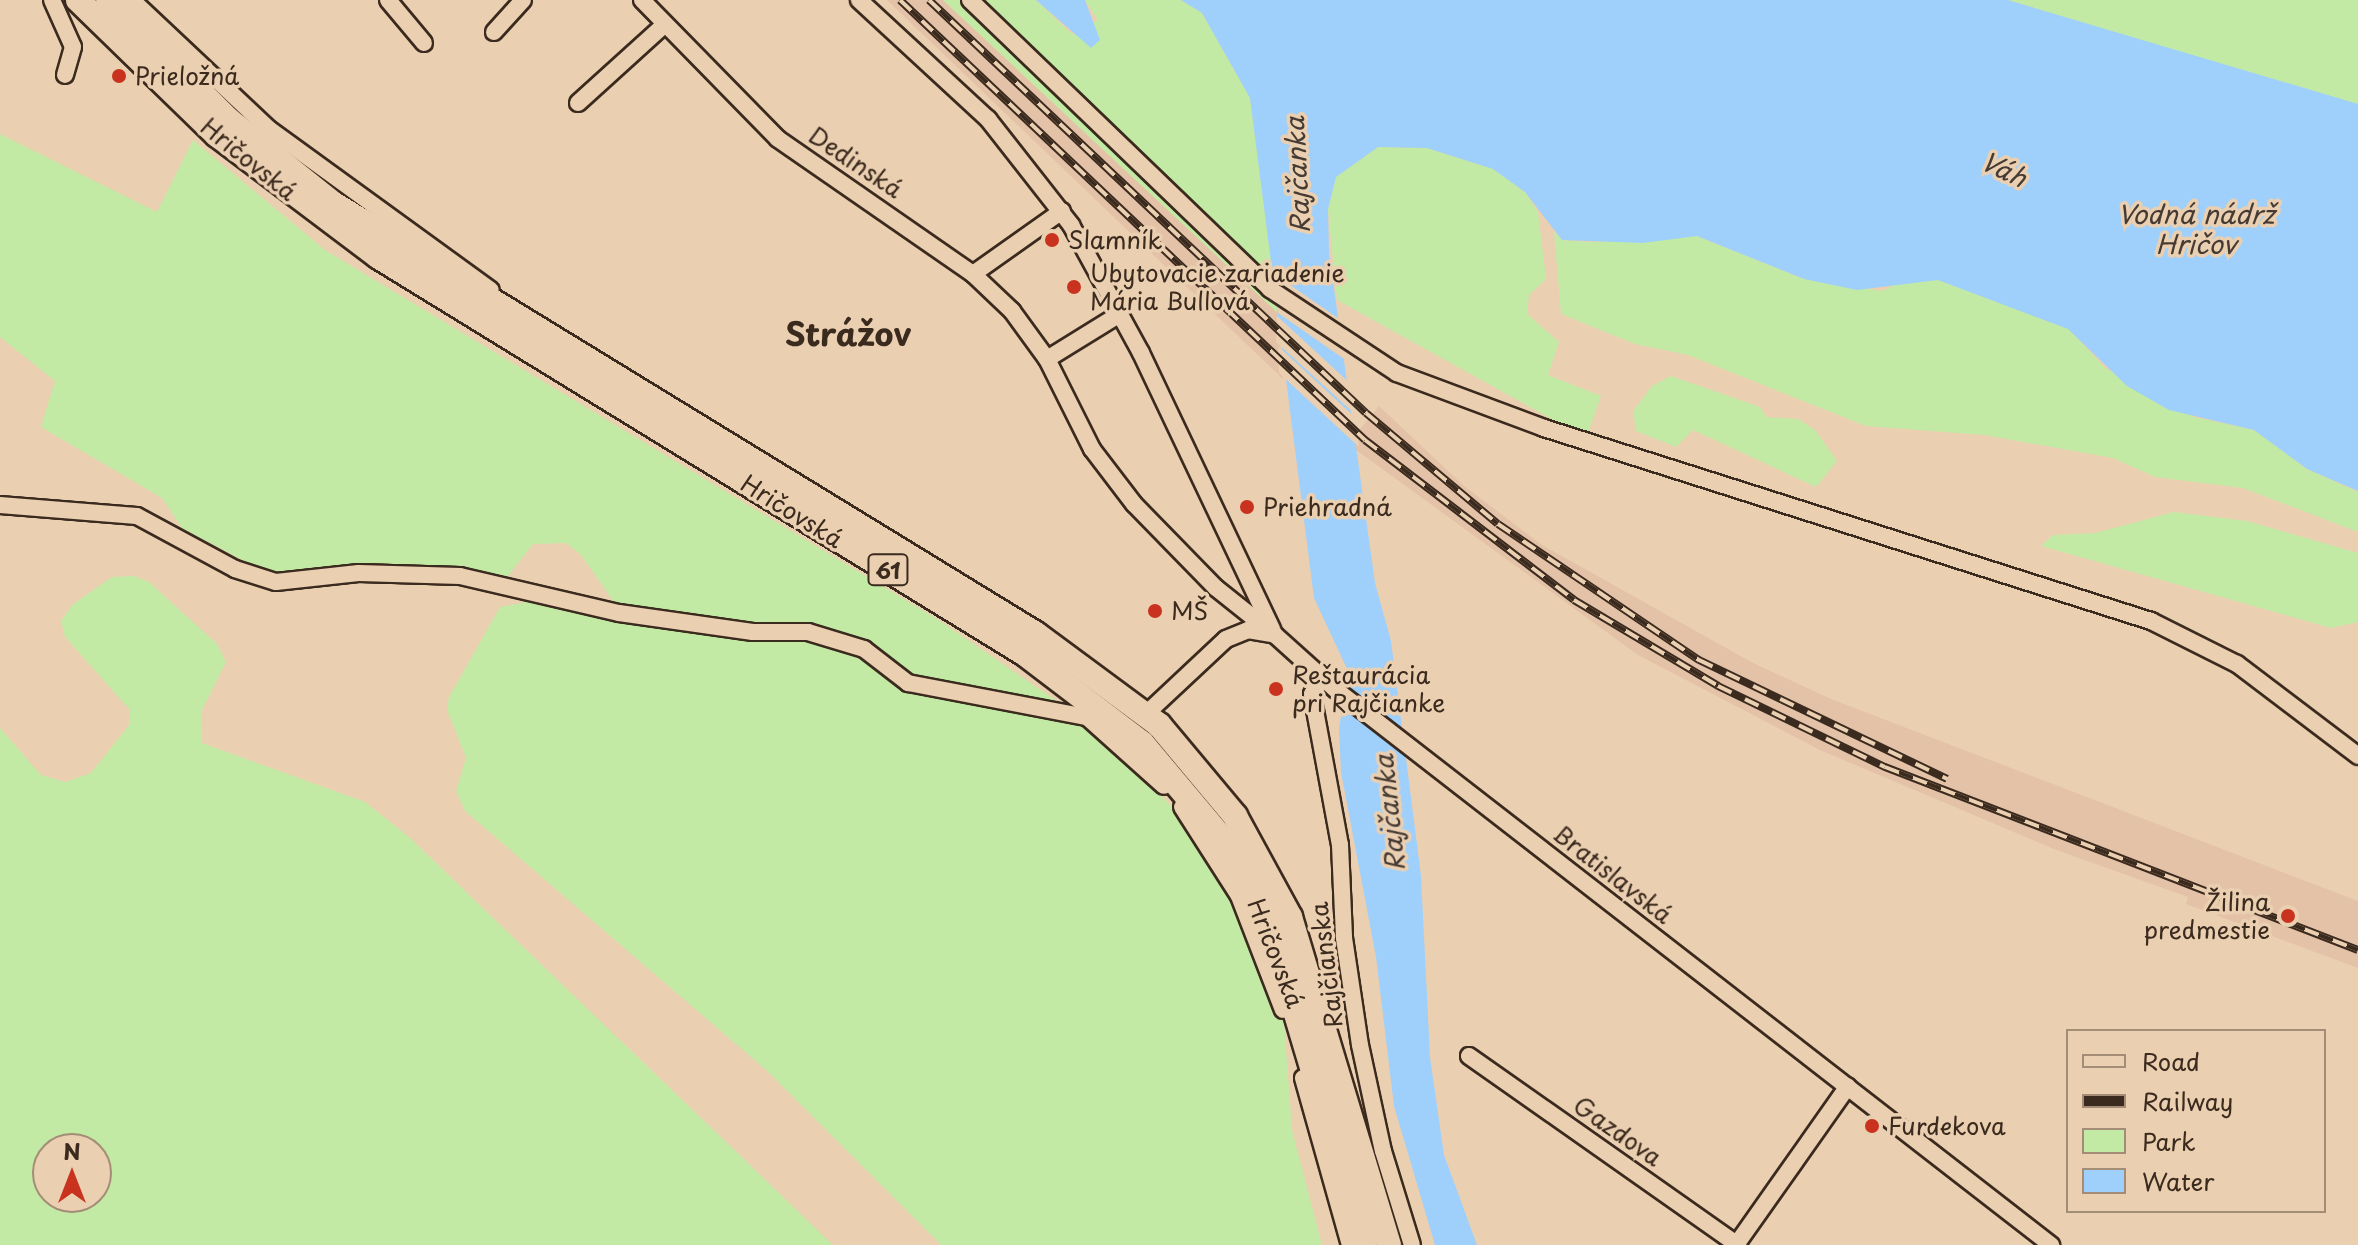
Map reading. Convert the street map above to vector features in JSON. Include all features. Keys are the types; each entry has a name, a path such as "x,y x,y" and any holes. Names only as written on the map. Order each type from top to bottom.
{"main road":[{"name":"Hričovská","path":"78,0 217,135 379,257 1025,654 1142,743 1225,842 1271,930 1365,1245"},
{"name":"Hričovská","path":"108,0 183,78 281,164 388,241 1036,634 1147,713 1229,807 1290,917 1389,1245"}],"street":[{"path":"52,0 73,47 65,75"},
{"path":"388,0 424,43"},
{"path":"494,32 523,0"},
{"path":"859,0 970,100 1062,211 1120,314 1275,635"},
{"path":"970,0 1270,289 1352,349 1397,373 1530,423 2151,621 2248,671 2358,756"},
{"name":"Dedinská","path":"650,2 664,25 778,139 973,274 1012,311 1047,359 1070,413 1134,504 1234,604 1275,635"},
{"name":"Hričovská","path":"143,3 269,129 366,204 465,268 537,329"},
{"path":"578,103 664,25"},
{"path":"973,274 1062,211"},
{"path":"1047,359 1120,314"},
{"name":"Hričovská","path":"0,505 137,516 235,569 276,582 359,573 460,576 619,613 753,632 808,632 864,649 908,683 1087,717 1120,741 1183,808 1239,896 1287,1021 1350,1245"},
{"path":"1147,713 1226,639 1248,630 1275,635"},
{"name":"Bratislavská","path":"1275,635 1328,684 2051,1245"},
{"name":"Rajčianska","path":"1328,684 1312,694 1340,845 1344,938 1360,1045 1383,1151 1412,1245"},
{"name":"Gazdova","path":"1469,1056 1737,1245"},
{"path":"1737,1245 1848,1086"}],"shaded area":[{"path":"887,0 943,0 1278,313 1283,379"},
{"path":"1379,406 1464,486 1542,545 1753,663 1831,699 2358,901 2358,968 2186,904 2188,897 2054,849 1820,750 1638,655 1348,444"}],"green space":[{"path":"943,0 1036,0 1072,34 1098,20 1085,0 1181,0 1202,13 1250,98 1278,313"},
{"path":"2008,0 2358,0 2358,104 2261,78"},
{"path":"0,134 157,212 193,140 325,250 937,619 1095,727 1181,816 1278,940 1292,1130 1322,1245 941,1245 766,1070 465,811 456,791 466,758 447,710 449,697 500,607 527,602 619,623 626,619 581,555 566,543 533,544 504,581 263,571 182,528 162,498 41,427 55,381 0,337"},
{"path":"1378,147 1427,148 1493,169 1525,192 1538,212 1546,279 1529,295 1527,314 1559,342 1548,375 1601,396 1586,438 1337,300 1328,209 1336,177"},
{"path":"1554,232 1562,240 1588,242 1697,236 1804,279 1882,291 1901,282 1938,280 2041,316 2069,329 2105,368 2194,417 2254,430 2307,469 2358,492 2358,532 2243,488 2155,477 2113,458 1984,435 1866,426 1688,355 1635,344 1561,314"},
{"path":"1671,376 1760,407 1766,417 1798,419 1815,430 1837,461 1816,487 1693,430 1676,447 1636,431 1633,411 1652,386"},
{"path":"2174,512 2247,521 2358,553 2358,622 2331,628 2041,546 2053,535 2095,533"},
{"path":"134,576 149,582 217,644 226,662 201,712 202,743 365,802 408,836 833,1245 0,1245 0,728 41,775 65,782 91,773 129,725 130,710 65,637 61,621 72,605 112,577"}],"water":[{"path":"1036,0 1085,0 1100,40 1091,48"},
{"name":"Vodná nádrž Hričov","path":"1181,0 2008,0 2358,104 2358,491 2307,469 2254,430 2169,410 2127,386 2068,329 1938,280 1857,290 1804,279 1697,236 1643,243 1562,240 1525,192 1493,169 1427,148 1378,147 1336,177 1328,209 1329,253 1375,583 1391,641 1421,876 1430,1057 1444,1155 1477,1245 1435,1245 1394,1106 1376,957 1341,772 1339,728 1349,673 1314,598 1250,98 1202,13"}],"pier":[{"path":"1273,273 1342,321 1347,361 1278,313"},
{"path":"1277,316 1353,386 1357,416 1276,342"},
{"path":"1278,346 1357,419 1359,447 1279,373"}],"railway":[{"path":"900,0 1365,440 1574,600 1718,686 1885,767 2358,950"},
{"path":"929,0 1366,413 1498,524 1699,660 1947,779"}],"place":[{"name":"Prieložná","path":"119,76"},
{"name":"Slamník","path":"1052,240"},
{"name":"Ubytovacie zariadenie Mária Bullová","path":"1074,287"},
{"name":"Priehradná","path":"1247,507"},
{"name":"MŠ","path":"1155,611"},
{"name":"Reštaurácia pri Rajčianke","path":"1276,689"},
{"name":"Žilina predmestie","path":"2288,916"},
{"name":"Furdekova","path":"1872,1126"}],"district":[{"name":"Strážov","path":"848,333"}],"water label":[{"name":"Váh","path":"2004,169"},
{"name":"Rajčanka","path":"1297,175"},
{"name":"Rajčanka","path":"1389,813"}]}
